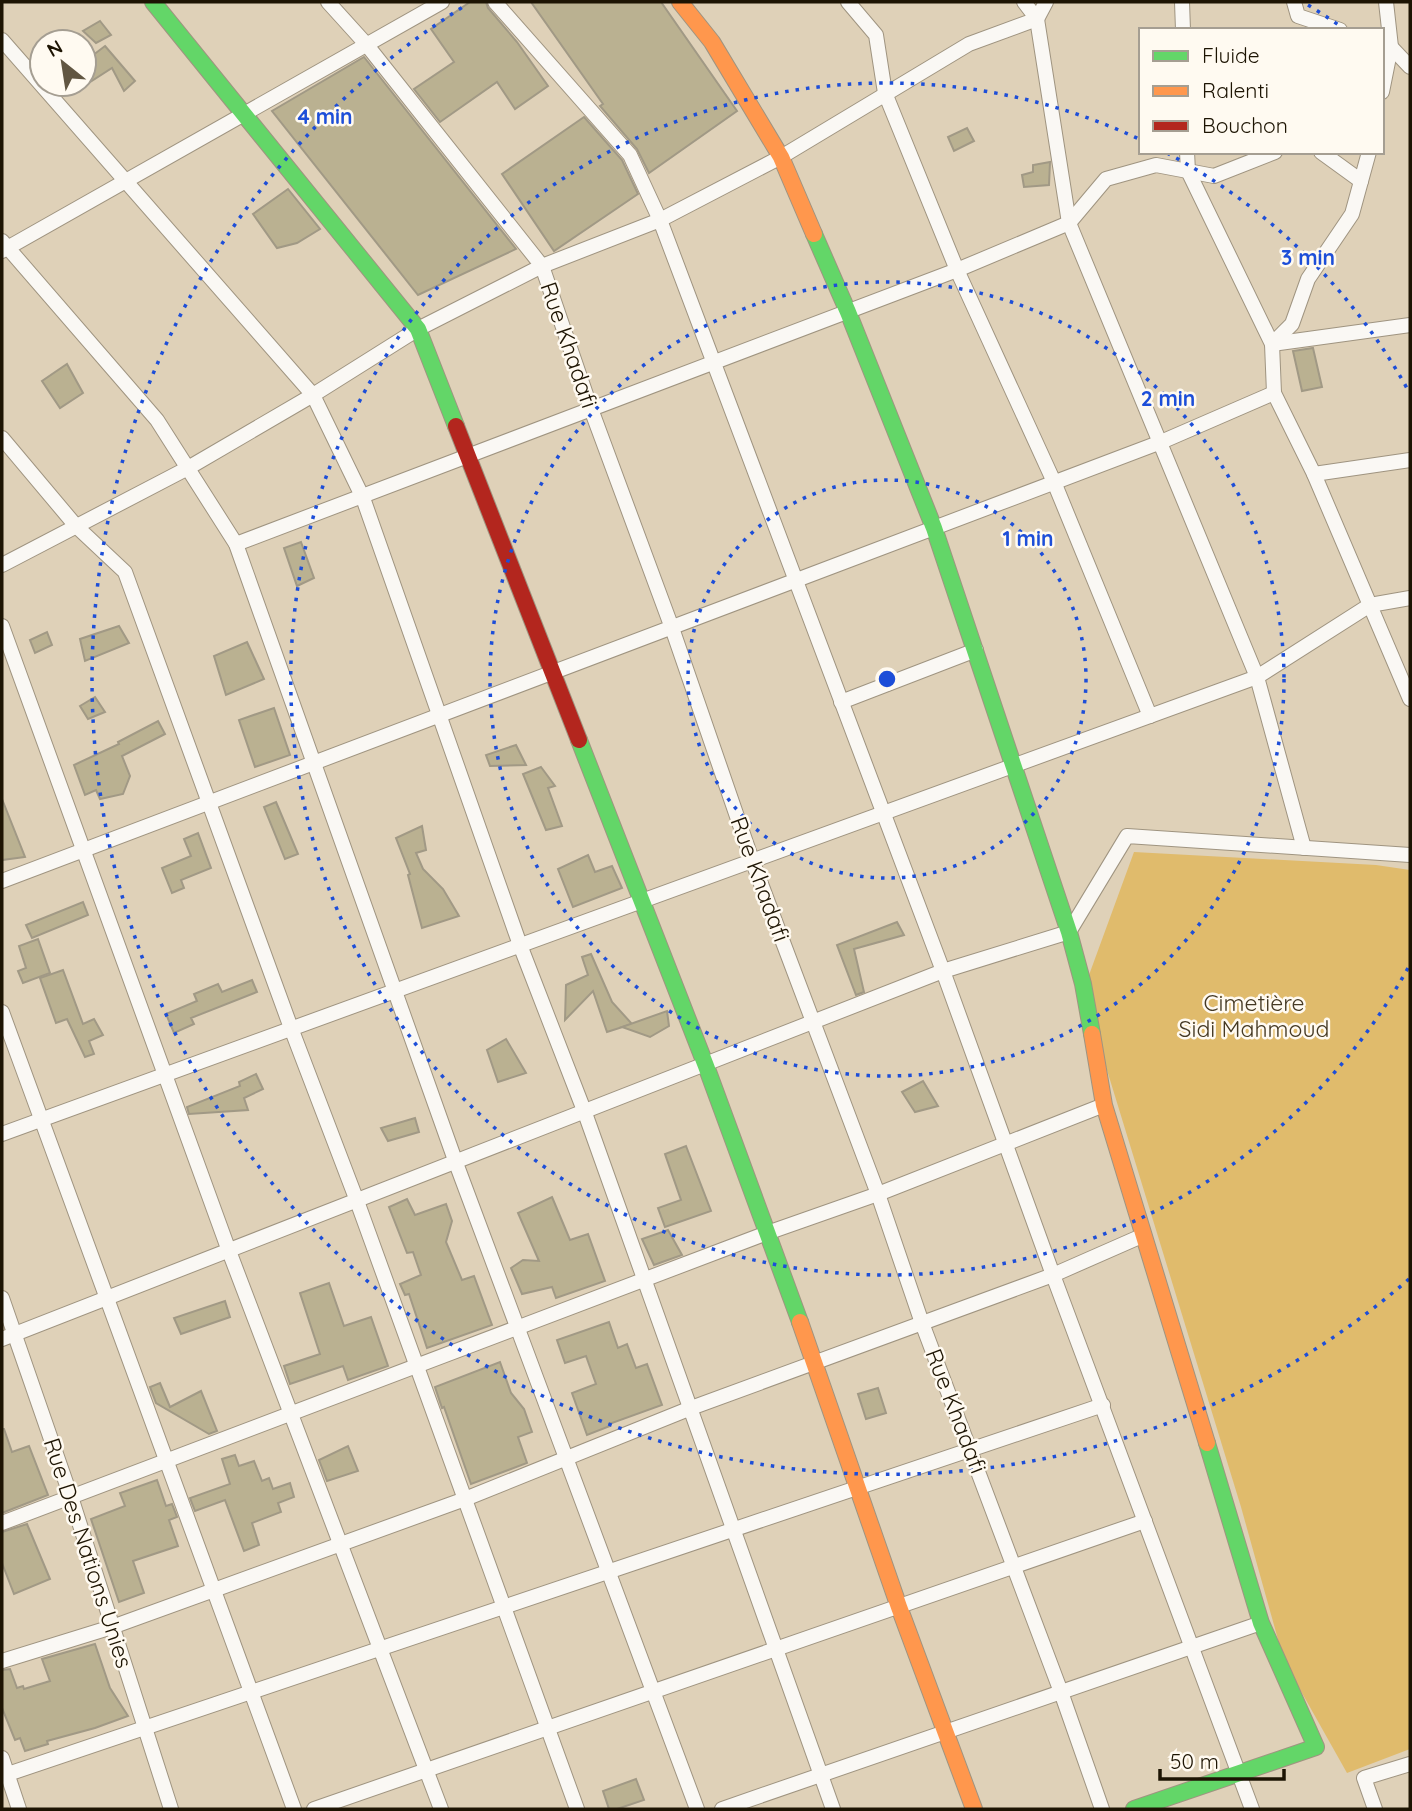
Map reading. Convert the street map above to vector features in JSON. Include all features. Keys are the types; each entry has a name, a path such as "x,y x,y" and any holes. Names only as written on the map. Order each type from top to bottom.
{"street":[{"path":"153,2 418,329 706,1066 814,1362 898,1607 947,1731 974,1809"},
{"name":"Rue Khadafi","path":"328,2 366,44 542,266 752,860 878,1194 922,1323 1061,1692 1101,1809"},
{"path":"442,2 4,247 157,420 236,544 456,1163 697,1809"},
{"path":"495,2 630,155 660,220 943,971 1252,1809"},
{"path":"680,2 712,41 781,157 848,312 934,528 1069,932 1083,984 1104,1105 1261,1623 1316,1747 1134,1809"},
{"path":"848,2 876,35 885,93 957,270 1054,482 1150,716"},
{"path":"1024,2 1037,19 1069,223 1257,677 1304,848"},
{"path":"2,565 188,468 313,395 418,329 542,266 660,220 781,157 969,44 1037,19 1045,2"},
{"path":"1182,2 1183,28"},
{"path":"1294,2 1298,16 1334,28"},
{"path":"1384,73 1387,45 1386,2"},
{"path":"2,40 313,395 363,498 520,945 585,1113 833,1809"},
{"path":"1387,45 1410,67"},
{"path":"1187,154 1188,171 1272,344 1274,393 1314,474 1410,699"},
{"path":"236,544 363,498 957,270 1069,223 1105,179 1156,165 1214,176 1270,154"},
{"path":"1324,154 1361,181"},
{"path":"1272,344 1292,324 1308,279 1352,214 1368,154"},
{"path":"1272,344 1410,325"},
{"path":"2,881 1161,442 1274,393"},
{"path":"2,438 76,526 125,572 291,1028 358,1201 577,1809"},
{"path":"1314,474 1410,460"},
{"path":"2,1134 1257,677 1370,605 1410,598"},
{"path":"2,626 229,1251 441,1809"},
{"path":"841,702 976,650"},
{"path":"8,1337 943,971 1069,932 1127,836 1410,855"},
{"path":"2,1012 294,1809"},
{"path":"2,1523 767,1233 878,1194 1104,1105"},
{"path":"2,1661 112,1627 465,1499 691,1408 1053,1275 1144,1236"},
{"name":"Rue Des Nations Unies","path":"2,1298 8,1337 71,1497 172,1809"},
{"path":"4,1775 1103,1405"},
{"path":"314,1809 1145,1521"},
{"path":"722,1809 1261,1623"},
{"path":"2,1759 4,1775 19,1809"},
{"path":"1375,1809 1364,1778 1410,1764"}],"green space":[{"name":"Cimetière Sidi Mahmoud","path":"1134,852 1376,865 1410,870 1410,1749 1347,1773 1284,1661 1241,1507 1099,1044 1089,975"}],"building":[{"path":"470,2 486,2 548,86 515,109 497,82 440,122 414,89 454,62 431,29"},
{"path":"531,2 661,2 737,111 649,173 637,149 600,106 603,104"},
{"path":"100,21 111,35 98,42 98,28 88,28"},
{"path":"105,46 135,81 124,91 112,68 98,77 98,51"},
{"path":"364,57 516,249 418,295 272,111"},
{"path":"584,117 622,160 638,194 554,251 502,174"},
{"path":"967,128 974,141 954,151 948,137"},
{"path":"1050,162 1049,185 1024,187 1022,175 1033,172 1033,165"},
{"path":"288,189 320,229 297,243 277,248 253,214"},
{"path":"1313,348 1322,387 1302,391 1293,351"},
{"path":"67,364 83,393 60,408 42,381"},
{"path":"301,542 314,578 297,586 284,548"},
{"path":"119,626 129,643 85,661 80,639"},
{"path":"47,632 52,645 35,653 30,640"},
{"path":"247,642 264,679 226,695 214,656"},
{"path":"95,697 105,712 88,719 80,706"},
{"path":"274,708 290,755 255,767 239,720"},
{"path":"158,721 165,734 122,756 130,776 123,794 100,799 96,790 85,795 74,765 119,744 118,742"},
{"path":"516,745 526,765 490,766 486,755"},
{"path":"541,767 555,786 548,788 562,826 546,830 523,774"},
{"path":"2,799 25,857 2,860"},
{"path":"276,802 298,854 285,859 264,807"},
{"path":"422,826 426,850 416,853 423,869 443,889 459,916 422,928 408,875 410,874 396,838"},
{"path":"198,833 211,868 181,880 184,888 172,893 162,868 191,856 184,839"},
{"path":"588,855 595,872 612,866 622,888 573,907 558,869"},
{"path":"83,902 88,915 32,938 26,925"},
{"path":"897,922 904,935 854,949 864,992 856,995 837,945"},
{"path":"38,939 50,973 23,983 18,971 26,968 19,946"},
{"path":"591,954 612,1002 632,1024 607,1032 593,991 565,1020 566,985 588,975 582,957"},
{"path":"63,970 83,1024 94,1019 103,1035 89,1041 94,1054 85,1057 67,1019 56,1023 40,978"},
{"path":"252,980 257,992 191,1018 194,1024 174,1033 166,1014 197,1001 194,994 218,984 222,992"},
{"path":"667,1011 669,1026 650,1037 622,1027"},
{"path":"506,1039 526,1073 498,1082 487,1050"},
{"path":"256,1074 263,1089 244,1098 248,1110 189,1114 187,1107 240,1086 239,1082"},
{"path":"923,1081 938,1106 915,1112 902,1092"},
{"path":"415,1118 419,1132 388,1141 381,1128"},
{"path":"686,1146 711,1211 665,1227 658,1208 681,1200 665,1154"},
{"path":"552,1197 570,1240 588,1234 605,1281 556,1298 552,1287 522,1294 511,1268 523,1260 539,1261 518,1213"},
{"path":"407,1199 415,1215 446,1204 452,1221 446,1242 462,1280 474,1276 492,1325 427,1348 409,1294 405,1295 400,1284 421,1275 413,1252 407,1253 389,1207"},
{"path":"668,1230 682,1255 654,1265 642,1239"},
{"path":"329,1283 344,1326 371,1317 388,1366 348,1380 343,1366 290,1384 284,1366 320,1354 300,1293"},
{"path":"225,1301 230,1317 181,1334 174,1318"},
{"path":"609,1322 618,1348 627,1344 636,1368 647,1364 662,1405 587,1435 572,1393 596,1384 586,1356 565,1363 557,1340"},
{"path":"500,1362 511,1393 524,1409 532,1432 518,1437 527,1463 471,1484 435,1387"},
{"path":"160,1383 170,1407 201,1391 217,1431 209,1434 156,1403 150,1387"},
{"path":"878,1388 886,1413 866,1419 858,1394"},
{"path":"2,1429 12,1452 29,1446 48,1495 2,1513"},
{"path":"348,1446 358,1471 327,1481 319,1460"},
{"path":"235,1455 239,1466 254,1461 262,1481 269,1478 273,1489 290,1483 294,1497 278,1503 281,1512 252,1523 259,1545 244,1551 225,1500 195,1511 190,1498 230,1484 222,1459"},
{"path":"157,1480 166,1506 172,1504 177,1517 169,1520 178,1546 133,1561 144,1593 119,1602 91,1519 125,1506 120,1493"},
{"path":"27,1524 50,1579 14,1594 2,1563 2,1532"},
{"path":"95,1644 110,1688 128,1716 47,1741 48,1744 25,1751 20,1738 15,1740 2,1708 2,1670 10,1669 17,1688 23,1686 24,1689 50,1681 42,1659"},
{"path":"636,1779 644,1800 609,1809 603,1791"}],"traffic: fast":[{"path":"153,2 418,329 456,426"},
{"path":"814,234 934,528 1069,932 1083,984 1092,1034"},
{"path":"579,740 706,1066 800,1322"},
{"path":"1134,1809 1316,1747 1261,1623 1207,1443"}],"traffic: slow":[{"path":"680,2 712,42 781,157 814,234"},
{"path":"1092,1034 1104,1105 1207,1443"},
{"path":"800,1322 899,1607 974,1809"}],"traffic: jam":[{"path":"456,426 579,740"}]}
